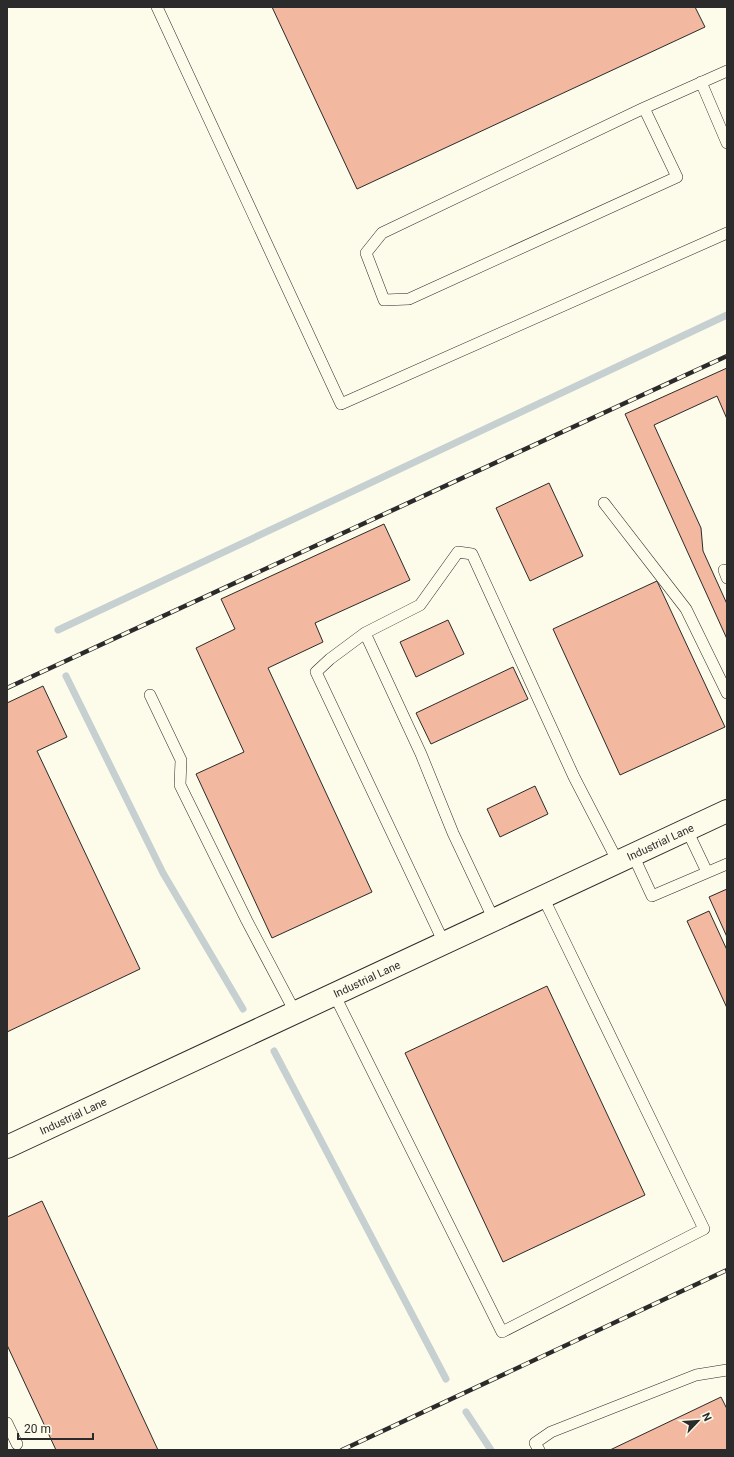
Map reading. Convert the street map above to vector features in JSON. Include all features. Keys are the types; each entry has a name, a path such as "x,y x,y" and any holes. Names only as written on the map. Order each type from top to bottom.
{"street":[{"name":"Industrial Lane","path":"7,1147 727,811"}],"lane":[{"path":"157,7 341,404 727,233"},
{"path":"644,108 677,177 409,299 384,300 366,254 382,233 644,108 727,71"},
{"path":"701,82 727,143"},
{"path":"604,502 686,609 727,693"},
{"path":"444,943 316,672 330,659 365,633 420,605 458,552 472,554 574,776 625,858 652,896 727,864"},
{"path":"365,633 379,659 421,754 453,834 494,920"},
{"path":"150,695 181,760 180,784 247,921 295,1012"},
{"path":"686,830 707,872"},
{"path":"334,994 502,1332 704,1229 543,897"},
{"path":"539,1450 535,1443 552,1432 696,1375 727,1370"},
{"path":"7,1423 17,1444"}],"building":[{"path":"272,7 695,7 705,27 357,189"},
{"path":"727,368 727,419 717,396 654,425 701,528 703,551 727,604 727,639 625,414"},
{"path":"549,483 583,556 530,581 496,508"},
{"path":"384,524 410,580 315,623 323,642 268,668 372,892 272,938 196,774 244,752 196,648 235,629 221,599"},
{"path":"657,581 725,727 620,775 553,629"},
{"path":"448,620 464,654 416,677 400,642"},
{"path":"513,667 528,699 431,744 416,713"},
{"path":"43,686 67,737 37,751 140,969 7,1032 7,703"},
{"path":"535,786 548,814 500,837 487,809"},
{"path":"727,889 727,937 709,897"},
{"path":"709,911 727,950 727,1008 687,921"},
{"path":"547,986 645,1195 503,1262 405,1053"},
{"path":"42,1201 158,1450 56,1450 7,1345 7,1217"},
{"path":"721,1397 727,1409 727,1450 610,1450"}],"waterway":[{"path":"58,630 727,315"},
{"path":"66,676 163,873 243,1009"},
{"path":"274,1051 446,1379"},
{"path":"466,1412 491,1450"}],"railway":[{"path":"7,688 727,356"},
{"path":"342,1450 727,1270"}]}
